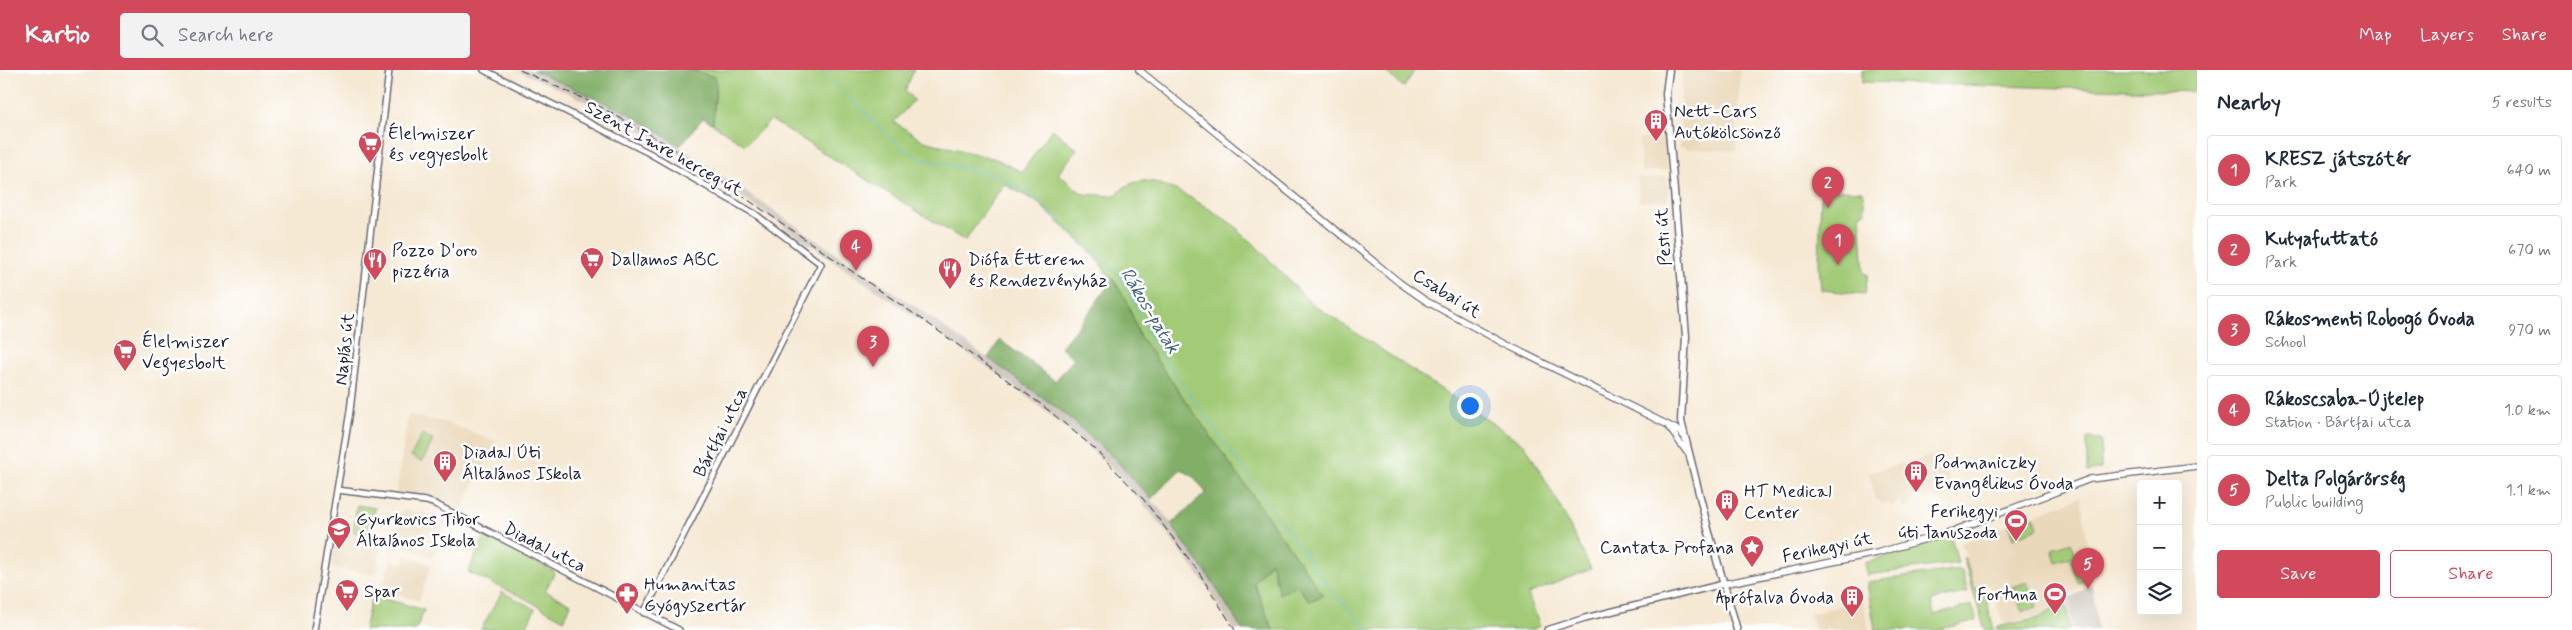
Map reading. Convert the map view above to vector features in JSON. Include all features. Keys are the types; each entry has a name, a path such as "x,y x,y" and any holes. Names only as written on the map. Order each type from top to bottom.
{"main road":[{"name":"Csabai út","path":"1139,70 1400,283 1426,301 1507,345 1664,423 1679,427"},
{"name":"Pesti út","path":"1669,70 1667,104 1686,336 1683,402 1685,437 1723,584 1737,630"},
{"name":"Pesti út","path":"1683,402 1679,427 1685,437"},
{"name":"Csabai út","path":"1664,423 1682,442 1689,456"},
{"name":"Ferihegyi út","path":"1723,584 1877,553 1953,531 2084,480 2197,466"}],"street":[{"name":"Naplás út","path":"314,630 350,411 390,70"},
{"name":"Szent Imre herceg út","path":"484,70 649,152 755,214 821,264"},
{"name":"Bártfai utca","path":"644,613 821,264"},
{"name":"Diadal utca","path":"337,490 426,501 435,504 679,630"},
{"name":"Ferihegyi út","path":"1547,630 1585,618 1723,584"}],"shaded area":[{"path":"516,70 533,70 632,115 916,307 1064,413 1116,460 1165,515 1212,581 1242,630 1233,630 1206,585 1157,520 1110,466 1058,421 1002,377 677,153 629,124 571,94"},
{"path":"1682,70 1740,70 1736,151 1686,149 1686,147 1680,147"},
{"path":"1665,138 1667,170 1641,172 1639,139"},
{"path":"1667,177 1668,200 1639,202 1638,178"},
{"path":"408,415 444,422 496,441 459,514 432,500 396,495"},
{"path":"1943,454 1953,496 1925,500 1923,495 1910,499 1911,506 1903,508 1901,500 1897,501 1898,504 1890,506 1889,503 1881,504 1880,500 1876,501 1869,472"},
{"path":"2081,497 2092,579 2041,615 2004,624 1989,585 1976,589 1961,543"},
{"path":"402,510 429,515 448,523 433,557 396,543"},
{"path":"338,531 384,541 375,575 332,567"},
{"path":"406,556 431,565 419,601 381,589 391,559 403,563"},
{"path":"2092,584 2098,630 2072,630 2068,599"},
{"path":"1863,600 1869,630 1815,630 1810,614"}],"green space":[{"path":"533,70 689,70 715,77 713,124 703,118 680,146 632,115"},
{"path":"689,70 914,70 905,91 914,100 894,122 924,141 996,159 1022,172 1052,129 1077,149 1058,174 1083,194 1115,196 1127,186 1141,181 1164,185 1178,191 1239,229 1238,232 1251,241 1311,303 1525,445 1557,501 1591,569 1528,594 1540,626 1531,630 1273,630 1254,583 1272,560 1310,601 1322,595 1139,335 1127,301 1094,255 1037,202 1004,184 965,241 771,120 745,145 713,124 716,84"},
{"path":"1383,70 1413,70 1413,73 1404,87"},
{"path":"1862,70 2197,70 2197,92 1862,82"},
{"path":"1821,189 1863,191 1865,212 1860,213 1864,274 1868,274 1865,294 1821,290 1819,264"},
{"path":"1113,279 1127,301 1139,335 1323,595 1310,601 1297,586 1279,594 1271,561 1254,583 1273,630 1242,630 1212,581 1171,524 1206,493 1194,477 1181,469 1151,499 1116,460 1064,413 988,358 1000,340 1055,381 1074,359 1061,347"},
{"path":"422,434 433,440 422,462 411,456"},
{"path":"2087,438 2101,439 2101,469 2087,472"},
{"path":"357,505 375,508 370,535 353,532"},
{"path":"2034,516 2038,528 2013,538 2008,525"},
{"path":"485,536 555,572 545,591 571,604 564,620 524,598 468,572"},
{"path":"1951,536 1958,563 1867,575 1865,563"},
{"path":"2071,542 2076,555 2056,562 2052,549"},
{"path":"2083,556 2089,580 2078,583 2071,559"},
{"path":"1963,558 1965,558 1975,589 1983,587 1994,630 1985,630"},
{"path":"1961,569 1968,592 1931,601 1934,615 1972,605 1977,620 1937,630 1875,630 1867,582"},
{"path":"2027,582 2037,607 2022,612 2013,587"},
{"path":"502,592 535,609 525,630 481,629"},
{"path":"372,595 424,610 416,630 364,630"},
{"name":"Fortuna","path":"2066,601 2070,630 1998,630 1997,627 2039,618"}],"waterway":[{"name":"Rákos-patak","path":"819,70 902,148 922,159 994,175 1033,196 1113,269 1126,286 1152,342 1330,589 1368,630"}],"railway":[{"path":"520,70 597,105 668,145 923,320 1042,405 1094,448 1144,500 1198,571 1235,630"}],"place":[{"name":"Nett-Cars Autókölcsönző","path":"1656,142"},
{"name":"Élelmiszer és vegyesbolt","path":"370,164"},
{"name":"Kutyafuttató","path":"1828,208"},
{"name":"KRESZ játszótér","path":"1838,265"},
{"name":"Rákoscsaba-Újtelep","path":"856,271"},
{"name":"Dallamos ABC","path":"592,280"},
{"name":"Pozzo D'oro pizzéria","path":"375,281"},
{"name":"Diófa Étterem és Rendezvényház","path":"950,290"},
{"name":"Rákosmenti Robogó Óvoda","path":"873,367"},
{"name":"Élelmiszer Vegyesbolt","path":"125,372"},
{"name":"Diadal Úti Általános Iskola","path":"445,483"},
{"name":"Podmaniczky Evangélikus Óvoda","path":"1916,493"},
{"name":"HT Medical Center","path":"1727,522"},
{"name":"Ferihegyi úti Tanuszoda","path":"2016,542"},
{"name":"Gyurkovics Tibor Általános Iskola","path":"339,550"},
{"name":"Cantata Profana","path":"1752,568"},
{"name":"Delta Polgárőrség","path":"2088,589"},
{"name":"Spar","path":"347,612"},
{"name":"Humanitas Gyógyszertár","path":"627,615"},
{"name":"Fortuna","path":"2055,615"},
{"name":"Aprófalva Óvoda","path":"1852,618"}]}
